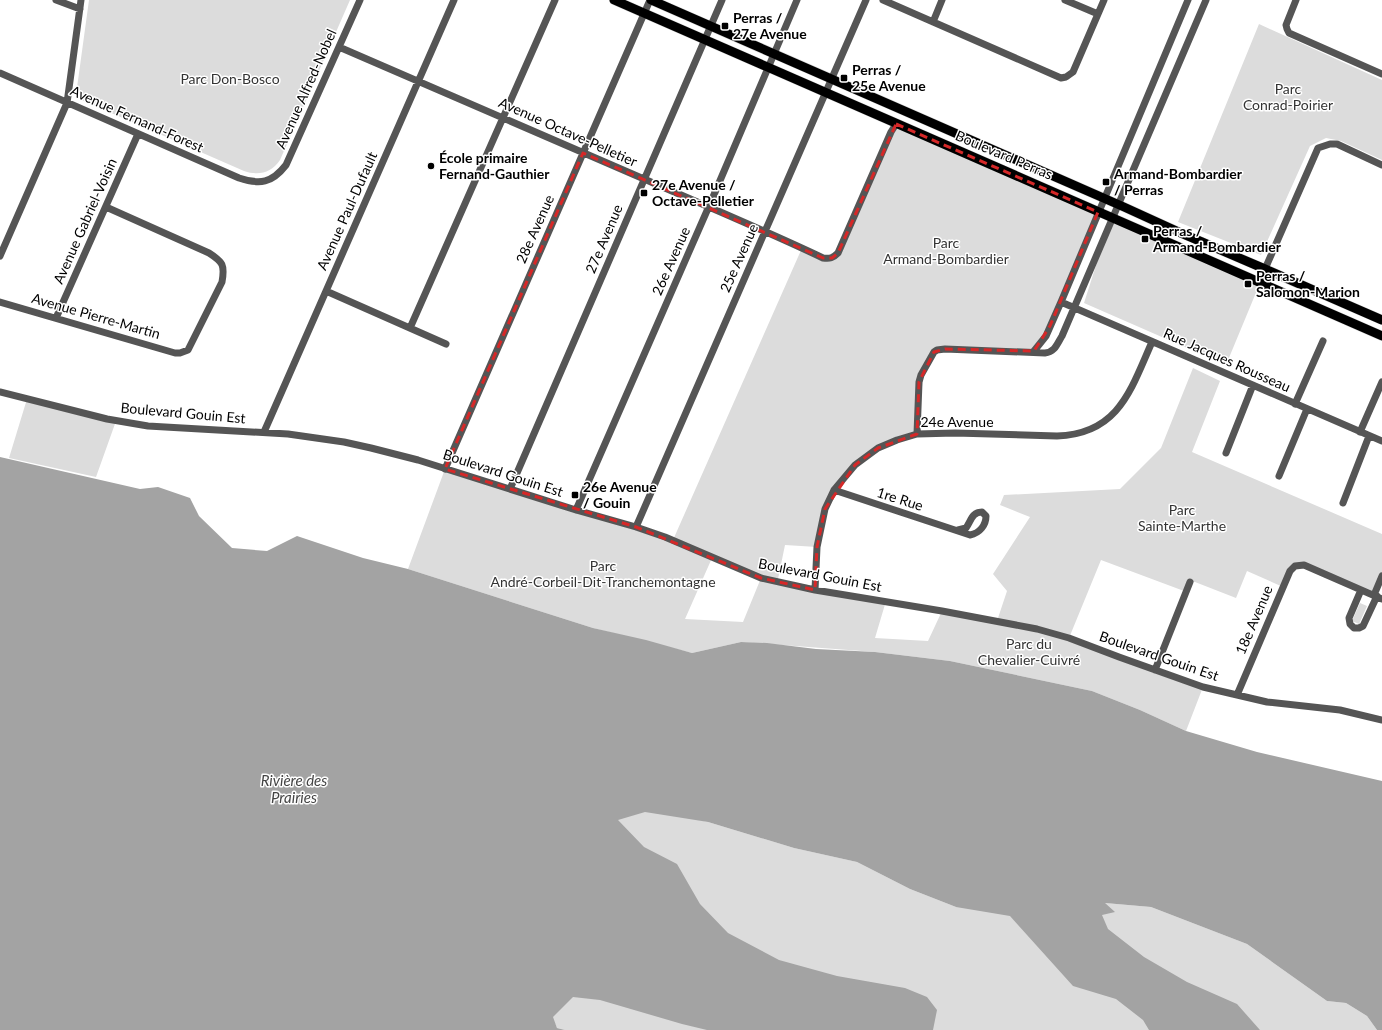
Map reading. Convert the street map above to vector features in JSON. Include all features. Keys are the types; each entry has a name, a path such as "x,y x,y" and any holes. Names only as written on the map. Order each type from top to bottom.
{"main road":[{"name":"Boulevard Perras","path":"614,0 1382,336"},
{"name":"Boulevard Perras","path":"650,0 711,25 1181,233 1382,320"}],"street":[{"path":"56,0 80,9"},
{"path":"0,256 67,103 81,0"},
{"name":"Avenue Alfred-Nobel","path":"266,181 280,173 286,165 360,0"},
{"name":"Avenue Paul-Dufault","path":"264,432 454,0"},
{"path":"410,328 554,0"},
{"name":"28e Avenue","path":"445,469 650,0"},
{"name":"27e Avenue","path":"510,489 722,0"},
{"name":"26e Avenue","path":"576,510 798,0"},
{"name":"25e Avenue","path":"636,527 866,0"},
{"path":"884,0 1061,78 1066,78 1073,72 1104,0"},
{"path":"933,22 942,0"},
{"path":"1065,0 1098,14"},
{"path":"1034,351 1046,336 1061,302 1188,0"},
{"path":"917,434 919,382 924,368 934,352 937,350 1034,351 1045,353 1054,350 1062,336 1206,0"},
{"path":"1296,0 1288,21 1287,29 1293,36 1382,74"},
{"name":"Avenue Octave-Pelletier","path":"339,47 823,258 832,258 838,253 891,132 896,124"},
{"name":"Avenue Fernand-Forest","path":"0,73 239,178 256,182 266,181"},
{"name":"Avenue Gabriel-Voisin","path":"56,318 138,134"},
{"path":"1260,283 1318,148 1330,144 1337,144 1382,165"},
{"name":"Avenue Pierre-Martin","path":"0,302 175,353 188,350 222,282 224,272 223,264 218,258 209,252 106,207"},
{"path":"326,291 446,344"},
{"name":"Rue Jacques Rousseau","path":"1061,302 1382,441"},
{"path":"1295,404 1323,341"},
{"name":"24e Avenue","path":"815,590 817,547 825,509 834,490 855,465 878,448 917,434 955,433 1057,436 1084,432 1094,428 1108,419 1123,402 1152,342"},
{"path":"1360,432 1382,382"},
{"path":"1226,453 1253,385"},
{"name":"Boulevard Gouin Est","path":"0,392 107,419 148,426 288,434 344,442 391,453 636,527 669,539 761,578 815,590 1038,629 1069,638 1203,687 1282,704 1340,710 1382,720"},
{"path":"1279,476 1307,409"},
{"path":"1343,503 1369,436"},
{"name":"1re Rue","path":"834,490 958,530"},
{"name":"18e Avenue","path":"1237,695 1290,571 1295,566 1304,565 1361,590"},
{"path":"1378,597 1361,590 1349,618 1350,624 1354,628 1363,626 1378,597 1382,576"},
{"path":"1155,670 1190,582"}],"highlighted area":[{"path":"896,124 1098,212 1050,326 1034,351 945,349 934,352 919,382 917,434 878,448 855,465 825,509 817,547 815,590 761,578 636,527 445,469 583,153 823,258 832,258 838,253"}],"green space":[{"name":"Parc Don-Bosco","path":"89,0 350,0 280,160 269,171 255,173 244,171 77,98 76,95"},
{"name":"Parc Conrad-Poirier","path":"1259,24 1382,80 1382,160 1341,141 1326,138 1310,146 1261,255 1178,222"},
{"path":"896,124 1098,212 1061,302 1034,351 937,350 924,368 917,434 897,440 855,465 825,509 817,547 785,545 778,579 886,601 875,638 928,641 942,611 997,621 1007,591 993,574 1030,517 1000,505 1004,495 1120,489 1161,448 1193,368 1220,381 1192,452 1382,534 1382,576 1374,595 1304,565 1295,566 1283,587 1247,571 1236,598 1195,582 1190,582 1184,591 1101,560 1069,638 1203,687 1186,731 1140,710 1092,691 950,661 875,652 741,642 692,653 593,628 408,569 445,469 673,540 802,248 832,258","holes":["712,558 761,578 743,622 685,619"]},
{"path":"1113,218 1260,283 1226,365 1084,303 1107,231"},
{"path":"27,399 116,421 96,477 9,458"},
{"path":"1360,603 1367,606 1359,624 1352,621"},
{"path":"436,758 708,822 794,848 857,862 910,889 956,907 1105,903 1151,907 1247,944 1327,1001 1346,1003 1367,1016 1377,1030 565,1030 557,1028"}],"water":[{"name":"Rivière des Prairies","path":"0,457 140,489 158,487 190,498 199,516 232,548 267,551 297,536 363,558 408,569 593,628 646,640 692,653 741,642 767,643 816,649 875,652 950,661 1092,691 1140,710 1186,731 1257,752 1382,781 1382,1030 1377,1030 1367,1016 1346,1003 1327,1001 1247,944 1151,907 1105,903 1115,912 1102,915 1108,929 1144,957 1187,982 1237,1004 1260,1030 1149,1030 1143,1020 1116,999 1073,986 1010,916 956,907 910,889 857,862 794,848 708,822 645,812 618,820 644,847 677,864 700,904 728,933 779,960 837,976 905,988 927,997 937,1010 933,1030 707,1030 600,1000 573,997 553,1017 557,1028 565,1030 0,1030"}],"place":[{"name":"Perras / 27e Avenue","path":"725,26"},
{"name":"Perras / 25e Avenue","path":"844,78"},
{"name":"École primaire Fernand-Gauthier","path":"431,166"},
{"name":"Armand-Bombardier / Perras","path":"1106,182"},
{"name":"27e Avenue / Octave-Pelletier","path":"644,193"},
{"name":"Perras / Armand-Bombardier","path":"1145,239"},
{"name":"Perras / Salomon-Marion","path":"1248,284"},
{"name":"26e Avenue / Gouin","path":"575,495"}],"park label":[{"name":"Parc Armand-Bombardier","path":"946,252"},
{"name":"Parc Sainte-Marthe","path":"1182,518"},
{"name":"Parc André-Corbeil-Dit-Tranchemontagne","path":"603,574"},
{"name":"Parc du Chevalier-Cuivré","path":"1029,652"}]}
